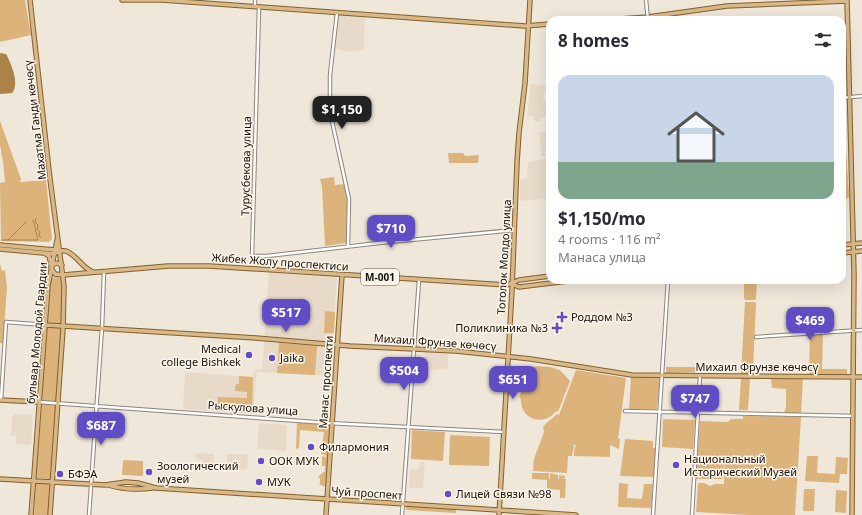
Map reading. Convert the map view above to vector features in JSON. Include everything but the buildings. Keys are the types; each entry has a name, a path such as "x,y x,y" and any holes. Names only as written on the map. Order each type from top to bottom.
{"main road":[{"name":"Махатма Ганди көчөсү","path":"30,0 58,238"},
{"path":"122,0 162,0 257,6 528,26 546,24"},
{"name":"Тоголок Молдо улица","path":"500,513 519,133 524,101 530,0"},
{"path":"661,16 726,6 847,0 854,244 852,515"},
{"path":"38,248 52,246 55,243 57,233"},
{"name":"бульвар Молодой Гвардии","path":"50,515 65,295 58,238"},
{"name":"бульвар Молодой Гвардии","path":"31,515 51,267 58,238"},
{"path":"846,245 862,243"},
{"path":"0,245 38,248 54,252"},
{"path":"0,249 43,253 60,251 72,254 86,268 94,272"},
{"path":"846,252 862,251"},
{"path":"43,253 49,256 51,267 55,274 63,275"},
{"path":"51,267 56,262 62,265"},
{"name":"Жибек Жолу проспектиси","path":"63,275 189,265 507,285 519,280 546,277"},
{"name":"Манас проспекти","path":"326,515 342,275"},
{"name":"Жибек Жолу проспектиси","path":"512,284 519,286 546,283"},
{"name":"Михаил Фрунзе көчөсү","path":"46,325 508,356 625,374 700,376 862,376"},
{"name":"Рыскулова улица","path":"0,400 39,402"},
{"name":"Чуй проспект","path":"0,479 105,485 125,490 156,488 403,504 500,513 575,515"},
{"name":"Чуй проспект","path":"105,485 136,483 156,488"}],"street":[{"path":"255,0 257,6"},
{"path":"646,0 648,16"},
{"name":"Турусбекова улица","path":"257,6 252,255 255,257 267,256 348,246"},
{"path":"337,13 330,75 330,98 332,121 349,199 348,246 514,230"},
{"path":"846,97 862,96"},
{"path":"89,515 102,328 104,271"},
{"path":"402,515 419,280"},
{"path":"653,515 668,284"},
{"name":"Михаил Фрунзе көчөсү","path":"0,400 6,322 46,325"},
{"path":"756,337 862,330"},
{"path":"692,515 700,376"},
{"name":"Рыскулова улица","path":"39,402 408,428 504,432"},
{"path":"625,411 853,416"}],"shaded area":[{"path":"0,0 25,0 31,35 0,42"},
{"path":"338,14 365,16 364,50 348,52 335,48"},
{"path":"0,53 6,54 12,68 15,84 12,93 0,94"},
{"path":"531,84 546,86 543,100 546,102 546,117 541,117 540,121 534,121 534,117 527,116"},
{"path":"0,121 21,179 20,182 46,180 52,239 49,242 1,241 0,183 5,182 0,145"},
{"path":"546,132 546,156 542,156 539,133"},
{"path":"846,151 849,196 846,199"},
{"path":"448,153 463,153 465,156 479,155 478,163 449,163"},
{"path":"546,159 546,198 520,201 520,179 527,179 528,162"},
{"path":"334,177 335,185 345,184 348,201 346,243 325,246 322,187 320,179"},
{"path":"0,264 2,271 5,270 7,288 3,343 0,343"},
{"path":"269,273 337,277 330,376 257,372 253,414 183,409 185,372 253,377 254,369 262,369"},
{"path":"54,277 62,278 64,296 62,325 47,324 51,279"},
{"path":"744,284 757,284 755,300 744,299"},
{"path":"745,302 756,303 753,374 741,374"},
{"path":"325,311 335,312 334,333 324,333"},
{"path":"47,326 62,327 57,402 42,401"},
{"path":"823,334 822,369 847,369 847,375 809,374 810,335"},
{"path":"279,343 317,346 315,375 277,373"},
{"path":"425,352 448,353 448,369 431,370 430,363 424,363"},
{"path":"537,366 550,367 560,370 570,381 558,412 556,411 551,416 539,420 528,416 524,412 521,399 519,398 530,368"},
{"path":"666,367 697,367 697,372 666,373"},
{"path":"576,370 626,378 618,439 620,439 619,449 610,445 610,457 574,456 576,445 568,444 574,445 572,456 568,456 567,473 533,471 534,459 544,432 543,427 557,414 559,415"},
{"path":"239,376 253,377 252,413 217,411 218,397 247,398 247,392 235,391 236,384 239,384"},
{"path":"631,376 660,377 657,409 629,409"},
{"path":"742,377 750,379 748,410 739,410"},
{"path":"771,378 803,378 801,413 784,413 786,407 786,389 772,388"},
{"path":"42,404 57,405 51,479 36,478"},
{"path":"14,414 33,415 31,445 16,444 16,436 11,435 12,416 14,416"},
{"path":"743,416 801,417 795,515 750,515 696,512 698,483 704,483 710,486 715,484 724,484 725,458 723,479 696,479 700,421 728,422 731,419 743,419"},
{"path":"663,419 695,420 693,449 662,447"},
{"path":"297,422 330,425 326,487 318,484 320,484 320,478 318,478 319,476 325,471 325,466 322,466 322,456 326,457 326,455 321,454 324,432 300,430 299,448 296,449"},
{"path":"259,423 287,425 286,451 257,449"},
{"path":"412,430 445,432 443,461 411,459"},
{"path":"450,435 490,437 489,466 449,465"},
{"path":"625,439 653,441 653,448 656,448 654,477 620,476"},
{"path":"196,453 214,454 213,466 203,465 203,460 195,459"},
{"path":"227,454 248,454 247,469 227,470"},
{"path":"807,456 818,456 817,473 835,474 836,457 848,458 847,474 840,474 839,483 805,481"},
{"path":"124,460 143,461 143,475 123,475"},
{"path":"420,462 425,462 423,488 409,488 410,469 419,469"},
{"path":"532,473 549,473 549,479 550,473 558,475 558,479 559,475 565,476 565,478 562,479 566,479 565,498 560,498 560,490 547,489 547,480 532,479"},
{"path":"36,482 51,483 49,515 34,515"},
{"path":"619,483 628,484 627,498 642,499 644,484 653,484 651,508 618,507"},
{"path":"804,489 815,489 814,511 803,511"},
{"path":"836,490 847,491 846,513 835,512"},
{"path":"406,506 456,509 456,513 406,510"}],"waterway":[{"path":"36,218 35,222 38,225 37,229 40,232 39,236 41,237"},
{"path":"8,240 38,240 33,220"},
{"path":"2,240 8,240 26,222"}],"place":[{"name":"Роддом №3","path":"562,317"},
{"name":"Поликлиника №3","path":"557,328"},
{"name":"Medical college Bishkek","path":"249,355"},
{"name":"Jaika","path":"272,358"},
{"name":"Филармония","path":"311,447"},
{"name":"ООК МУК","path":"261,461"},
{"name":"Национальный Исторический Музей","path":"676,465"},
{"name":"Зоологический музей","path":"149,472"},
{"name":"БФЭА","path":"60,474"},
{"name":"МУК","path":"259,482"},
{"name":"Лицей Связи №98","path":"448,494"}]}
